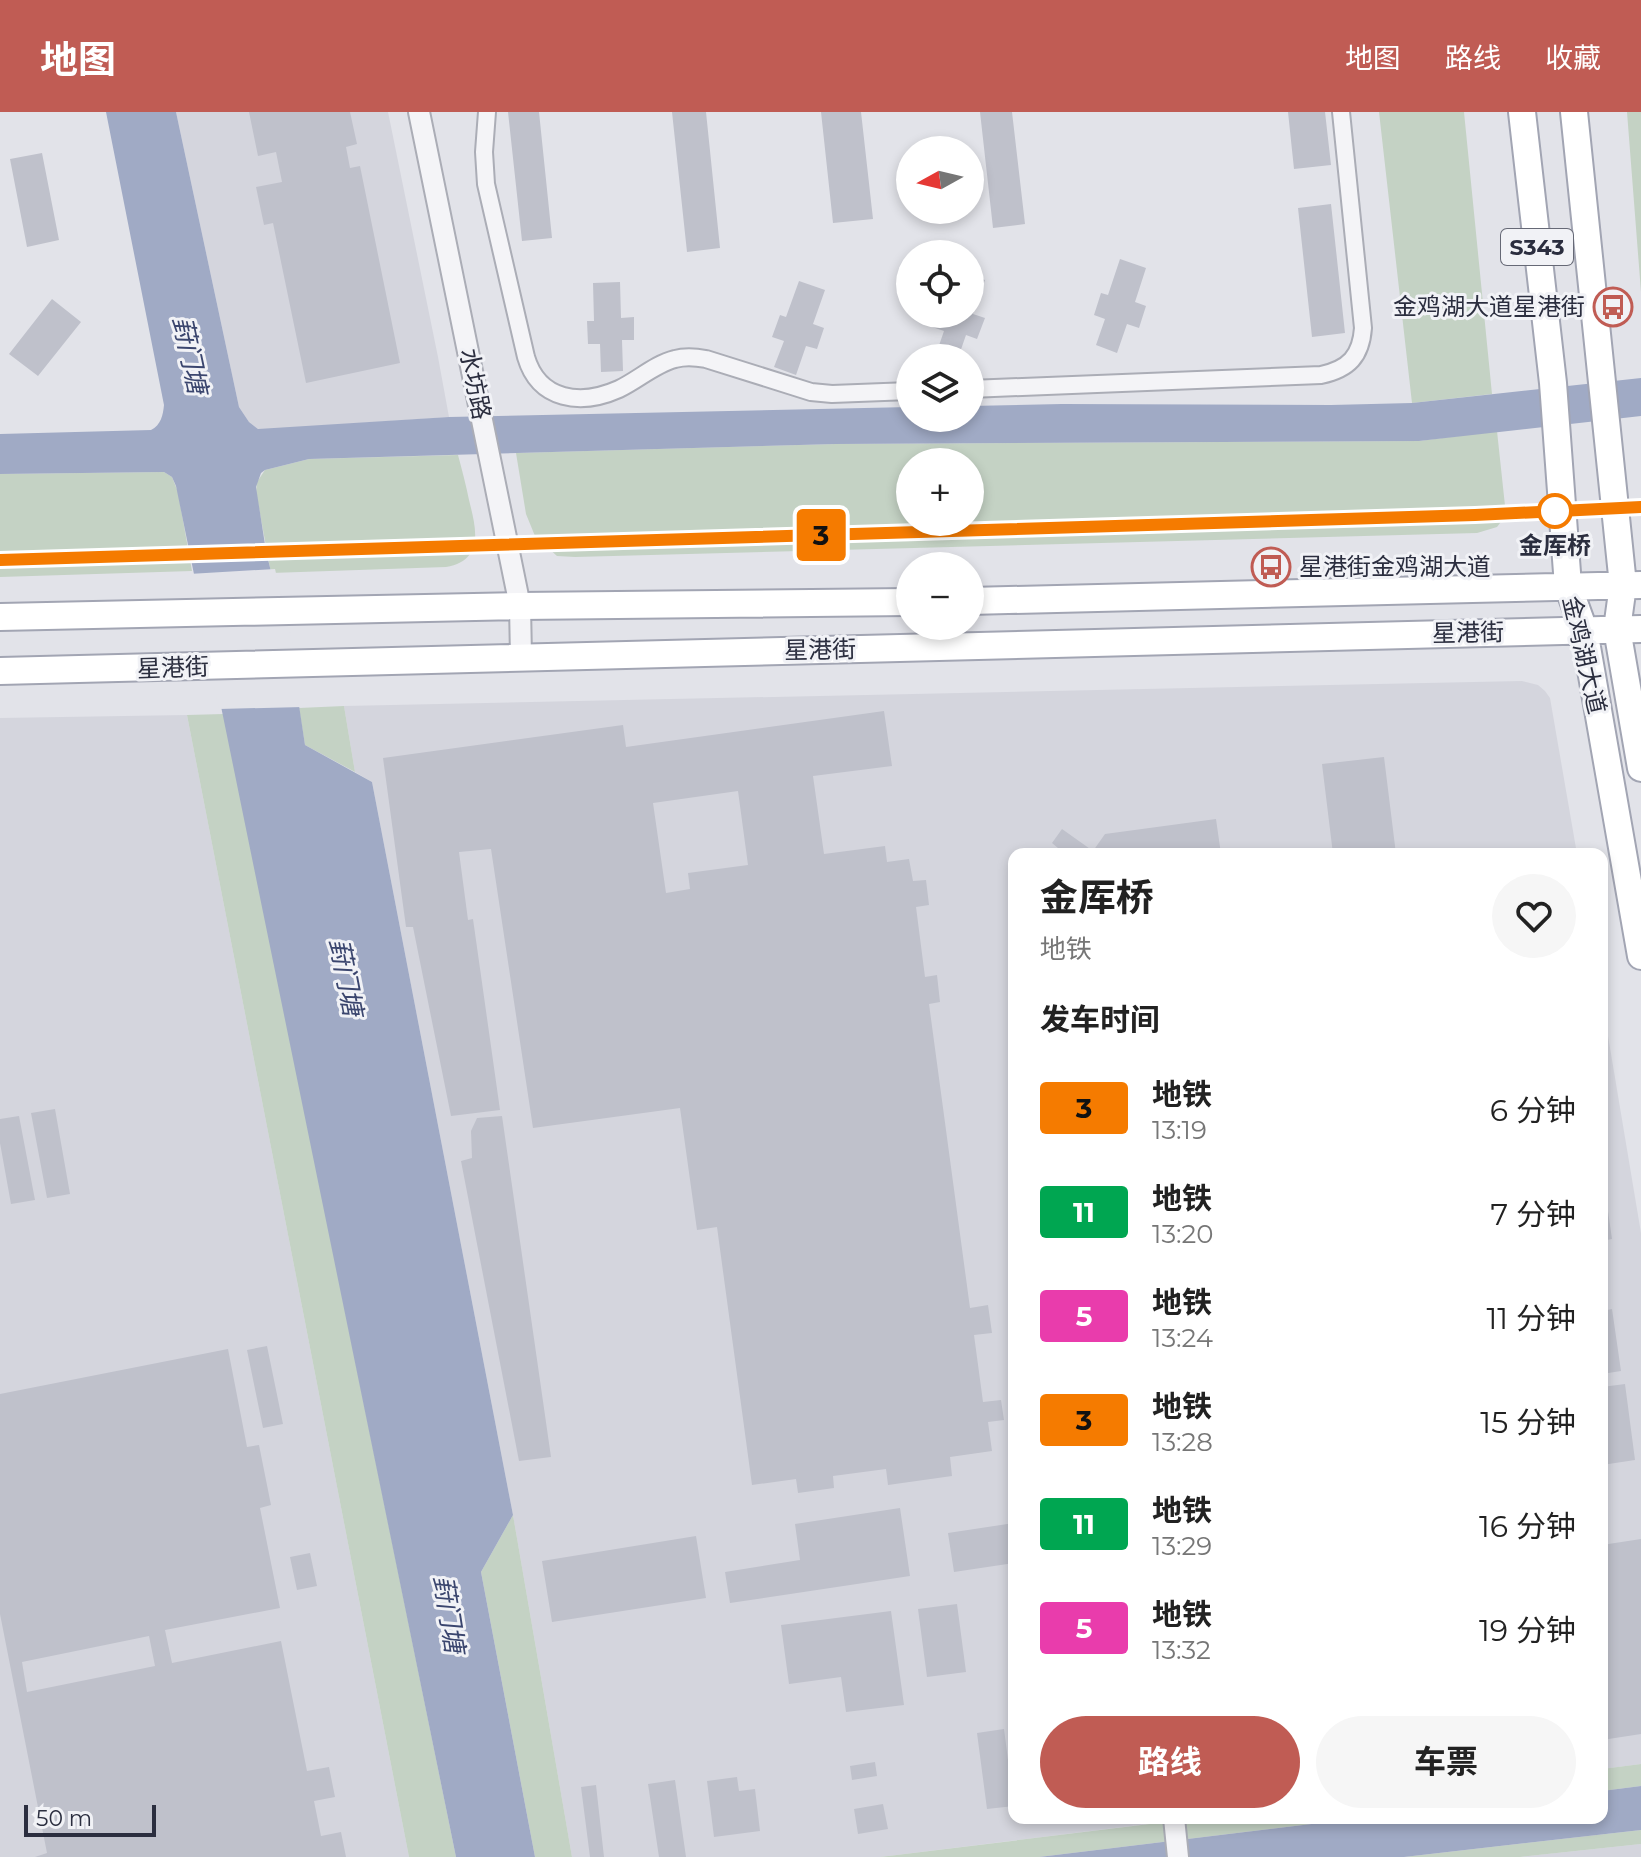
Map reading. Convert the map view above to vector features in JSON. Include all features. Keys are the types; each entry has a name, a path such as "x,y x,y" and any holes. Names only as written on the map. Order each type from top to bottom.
{"main road":[{"name":"金鸡湖大道","path":"1522,112 1553,383 1568,586 1584,630 1641,956"},
{"name":"金鸡湖大道","path":"1574,112 1609,451 1632,585 1629,629 1641,768"},
{"name":"星港街","path":"984,601 1632,585"},
{"name":"星港街","path":"0,617 896,602"},
{"name":"星港街","path":"0,671 1629,629"}],"street":[{"name":"水坊路","path":"419,112 520,606 521,657"},
{"path":"487,112 484,152 486,184 526,357 531,372 544,388 575,398 601,395 670,360 693,357 811,392 896,392"},
{"path":"984,388 1321,375 1336,371 1350,362 1361,346 1363,328 1341,112"},
{"path":"1175,1824 1178,1857"}],"shaded area":[{"path":"176,112 388,112 449,417 274,429 258,429 249,422 239,407"},
{"path":"1522,681 1538,685 1545,691 1550,698 1576,848 1008,848 1008,1824 1147,1824 880,1857 572,1857 513,1515 372,782 355,772 344,706"},
{"path":"187,715 409,1857 0,1857 0,718"},
{"path":"1608,1036 1641,1233 1641,1764 1608,1768"},
{"path":"1641,1844 1641,1857 1520,1857"}],"green space":[{"path":"1379,112 1464,112 1492,394 1412,403"},
{"path":"1627,112 1641,112 1641,292"},
{"path":"1497,431 1506,515 1497,527 1477,533 557,556 535,536 526,514 516,453 836,444 1419,441"},
{"path":"458,455 475,532 475,541 467,558 446,567 271,573 256,492 257,482 265,470 309,459"},
{"path":"164,472 172,477 178,492 192,571 0,577 0,474"},
{"path":"344,706 355,772 305,745 299,708"},
{"path":"224,714 456,1857 409,1857 187,715"},
{"path":"513,1515 572,1857 535,1857 481,1572"},
{"path":"1641,1764 1641,1786 1608,1790 1608,1768"},
{"path":"1150,1824 1311,1824 1039,1857 880,1857"},
{"path":"1641,1830 1641,1844 1520,1857 1404,1857"}],"water":[{"name":"葑门塘","path":"106,112 176,112 239,407 258,429 449,417 896,407 896,432 984,432 984,406 1412,403 1641,378 1641,416 1419,441 836,444 309,459 261,473 256,487 266,551 292,659 305,745 372,782 513,1515 481,1572 535,1857 456,1857 176,486 172,477 164,472 0,474 0,434 151,430 162,416 164,405"},
{"path":"1641,1786 1641,1830 1404,1857 1039,1857 1311,1824 1608,1824 1608,1790"}],"pier":[{"path":"275,569 296,658 303,707 219,709 189,574"}],"building":[{"path":"249,112 350,112 357,144 346,147 350,168 360,166 400,363 306,383 273,223 264,225 256,187 282,182 276,152 258,156"},
{"path":"508,112 539,112 552,238 522,241"},
{"path":"672,112 706,112 720,248 687,252"},
{"path":"821,112 861,112 873,219 833,223"},
{"path":"980,112 1012,112 1025,224 993,228"},
{"path":"1288,112 1325,112 1331,165 1294,169"},
{"path":"42,153 59,240 27,247 10,159"},
{"path":"1331,204 1345,333 1312,337 1298,208"},
{"path":"1120,259 1146,268 1135,302 1146,306 1139,328 1127,324 1117,353 1096,345 1105,319 1094,315 1101,293 1108,295"},
{"path":"799,281 825,290 813,324 824,328 817,349 806,346 796,375 774,367 784,341 772,337 780,315 786,317"},
{"path":"620,282 621,318 634,317 634,340 622,340 623,371 601,372 600,344 588,344 587,321 594,321 593,283"},
{"path":"52,299 81,322 38,376 9,354"},
{"path":"935,328 981,328 977,339 966,335 963,344 940,344 944,331"},
{"path":"884,711 892,766 813,776 824,854 885,846 887,862 909,859 913,881 926,880 929,905 916,907 925,977 937,975 940,1002 929,1004 970,1308 988,1305 992,1333 974,1335 983,1402 1001,1400 1004,1420 988,1422 992,1451 950,1457 952,1476 888,1485 886,1469 833,1476 834,1488 798,1493 796,1479 752,1485 717,1227 697,1230 680,1108 533,1128 491,849 459,852 468,920 473,919 500,1110 451,1116 413,927 406,927 383,758 623,725 626,747","holes":["738,791 748,865 688,873 690,889 666,893 653,803"]},
{"path":"1384,757 1395,848 1332,848 1322,764"},
{"path":"1216,819 1220,848 1095,848 1105,834"},
{"path":"1062,829 1089,848 1058,848 1052,843"},
{"path":"55,1109 70,1194 47,1198 31,1113"},
{"path":"19,1116 35,1200 11,1204 0,1143 0,1119"},
{"path":"502,1116 551,1457 519,1461 461,1161 472,1158 471,1131 477,1118"},
{"path":"1608,1211 1612,1239 1608,1240"},
{"path":"1612,1309 1621,1371 1608,1373 1608,1310"},
{"path":"267,1346 283,1424 263,1428 247,1350"},
{"path":"228,1349 247,1447 259,1445 271,1505 260,1508 280,1608 165,1630 172,1663 281,1641 307,1771 329,1767 335,1797 314,1801 321,1836 341,1832 346,1857 35,1857 47,1853 0,1614 0,1394","holes":["149,1636 155,1666 27,1692 22,1662"]},
{"path":"1625,1384 1635,1460 1608,1464 1608,1386"},
{"path":"900,1508 910,1576 730,1603 725,1572 800,1560 795,1524"},
{"path":"1008,1524 1008,1564 954,1572 948,1533"},
{"path":"696,1536 706,1598 552,1622 542,1561"},
{"path":"1641,1539 1641,1734 1608,1739 1608,1544"},
{"path":"310,1553 317,1586 297,1590 290,1557"},
{"path":"957,1604 966,1672 927,1677 918,1609"},
{"path":"891,1611 904,1705 846,1712 841,1677 789,1684 781,1625"},
{"path":"1004,1729 1008,1760 1008,1807 987,1809 977,1733"},
{"path":"875,1762 877,1776 852,1780 850,1766"},
{"path":"737,1777 739,1791 755,1789 760,1831 714,1837 707,1781"},
{"path":"675,1780 686,1857 659,1857 648,1784"},
{"path":"596,1785 604,1857 590,1857 581,1787"},
{"path":"883,1804 888,1829 858,1834 854,1809"}],"metro line":[{"name":"3","path":"0,560 1475,515 1641,507"}],"place":[{"name":"金鸡湖大道星港街","path":"1613,307"},
{"name":"金厍桥","path":"1555,511"},
{"name":"星港街金鸡湖大道","path":"1271,567"}]}
